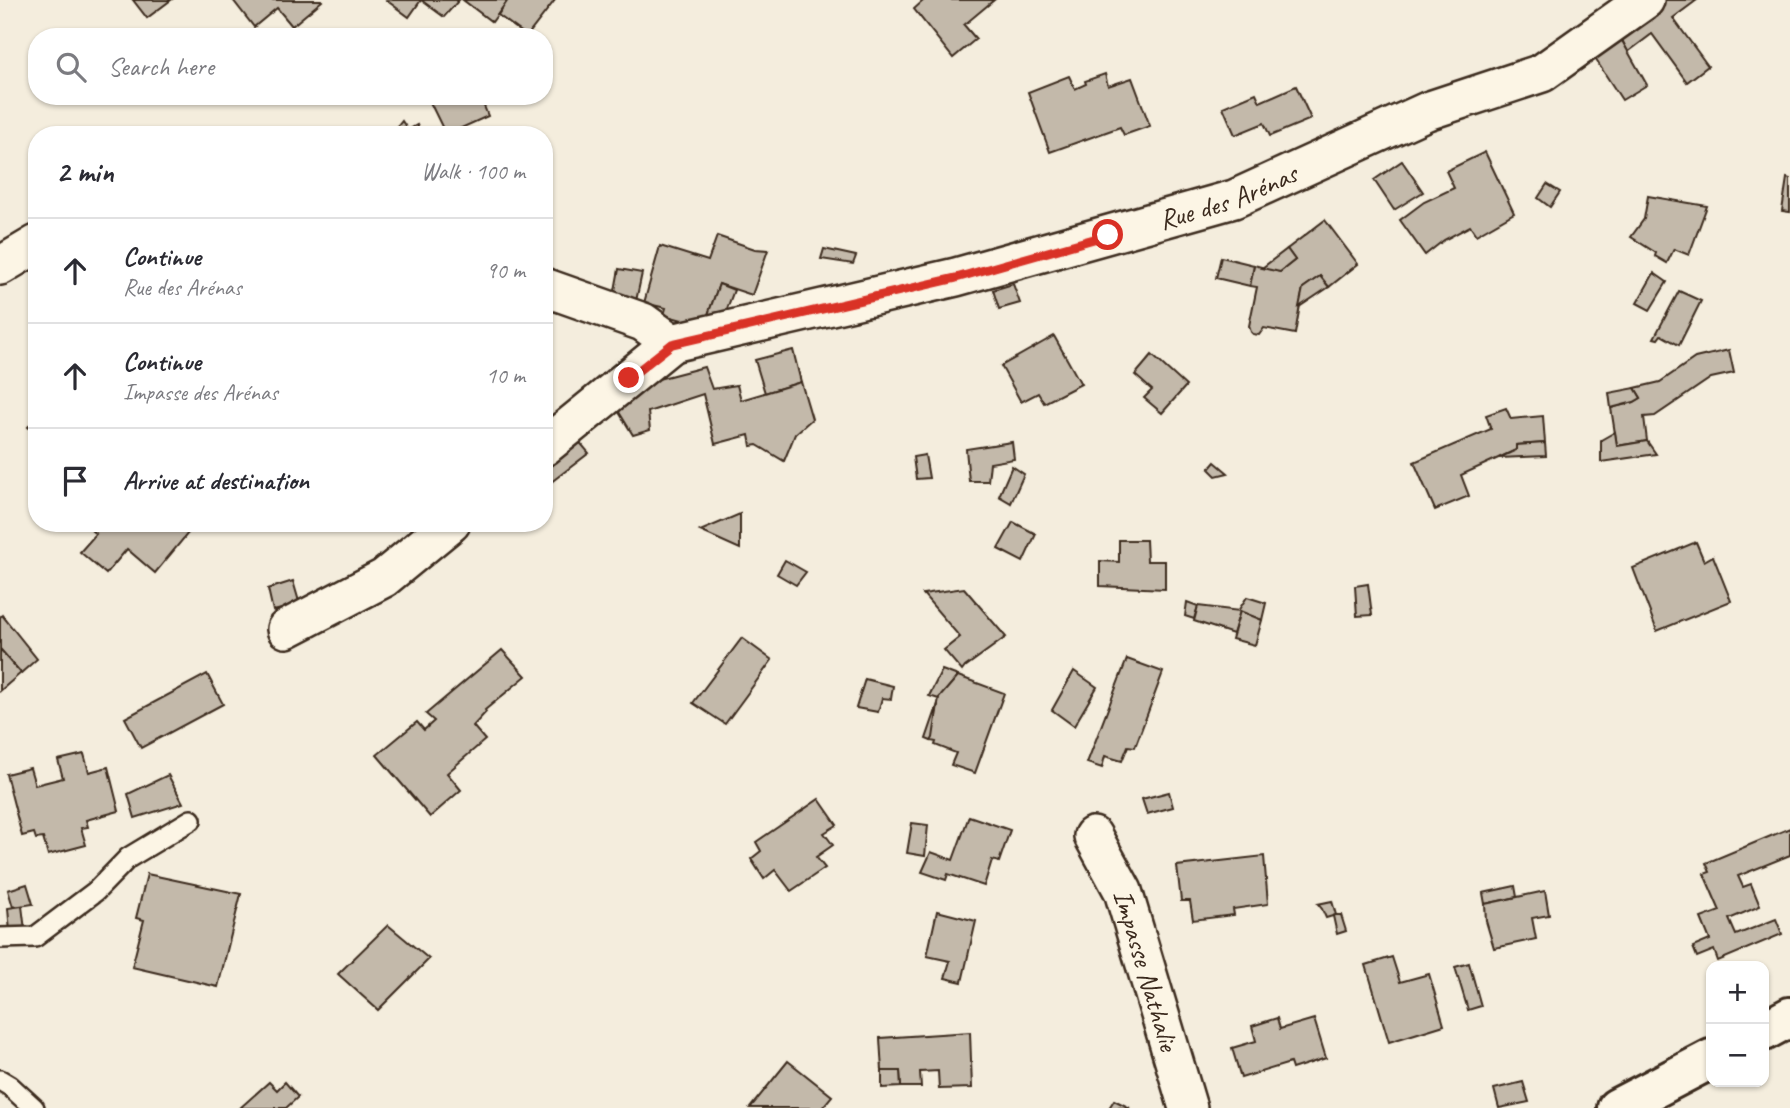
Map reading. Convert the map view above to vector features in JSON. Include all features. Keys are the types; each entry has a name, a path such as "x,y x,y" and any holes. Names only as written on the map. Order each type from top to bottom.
{"street":[{"name":"Rue des Arénas","path":"672,344 956,278 1234,199 1427,111 1542,73 1645,0"},
{"path":"0,266 28,249"},
{"path":"553,290 643,322 672,344 553,440"},
{"path":"286,629 384,578 440,532"},
{"name":"Impasse Nathalie","path":"1093,836 1124,891 1188,1108"},
{"path":"1769,1028 1790,1017"},
{"path":"1617,1108 1706,1062"}],"lane":[{"path":"0,938 36,937 96,891 128,858 191,820"},
{"path":"0,1080 34,1108"}],"building":[{"path":"133,0 171,0 147,18"},
{"path":"233,0 322,1 292,26 277,8 254,27"},
{"path":"386,0 421,0 409,17"},
{"path":"421,0 459,0 444,17"},
{"path":"463,0 508,0 492,22"},
{"path":"508,0 555,0 533,28 516,28 498,15"},
{"path":"924,0 994,0 964,25 976,39 953,58 914,9"},
{"path":"1660,0 1697,0 1673,18 1708,66 1687,82 1652,34 1628,52 1618,32"},
{"path":"1621,39 1647,85 1622,100 1592,54"},
{"path":"1105,74 1108,86 1132,78 1150,126 1124,135 1120,127 1050,152 1028,92 1069,76 1075,89 1086,84 1085,81"},
{"path":"1296,86 1311,119 1270,136 1264,123 1235,135 1223,107 1256,93 1260,102"},
{"path":"431,105 484,105 488,116 466,126 442,126"},
{"path":"1485,152 1514,213 1476,235 1470,226 1444,240 1425,255 1400,220 1424,202 1454,188 1446,171"},
{"path":"1402,161 1423,192 1394,210 1374,180"},
{"path":"1787,178 1790,179 1790,212 1782,211"},
{"path":"1547,184 1560,192 1550,207 1538,198"},
{"path":"1648,196 1707,206 1689,255 1674,249 1667,263 1631,237 1644,219"},
{"path":"1325,220 1358,264 1329,287 1320,276 1303,288 1295,334 1264,328 1259,335 1253,334 1249,326 1257,287 1250,286 1254,265 1280,272 1295,260 1287,249"},
{"path":"717,236 755,249 768,250 752,295 719,284 704,326 664,315 666,308 644,303 660,246 708,261"},
{"path":"824,249 856,256 853,264 821,259"},
{"path":"1287,249 1295,260 1280,272 1262,268"},
{"path":"1221,257 1254,265 1250,286 1216,278"},
{"path":"619,269 642,273 636,301 614,296"},
{"path":"1654,273 1667,282 1650,310 1637,303"},
{"path":"1320,276 1329,287 1299,307 1303,288"},
{"path":"719,284 734,290 719,330 704,326"},
{"path":"1013,284 1020,303 999,309 993,290"},
{"path":"1679,291 1701,301 1679,345 1661,335 1658,339 1654,338"},
{"path":"1054,336 1081,384 1044,403 1038,393 1021,402 1001,366"},
{"path":"793,350 801,382 765,393 755,360"},
{"path":"1729,350 1734,373 1711,378 1655,416 1644,417 1647,441 1617,446 1611,408 1641,398 1635,388 1660,382 1695,358"},
{"path":"1152,355 1186,386 1162,413 1144,398 1152,390 1135,375"},
{"path":"704,367 712,389 737,385 741,400 801,382 812,419 795,434 784,461 757,445 751,446 749,435 715,444 703,394 648,412 650,430 633,435 611,399 620,389"},
{"path":"1635,388 1641,398 1611,408 1609,393"},
{"path":"1506,408 1511,419 1543,416 1545,443 1516,445 1516,450 1461,475 1469,496 1435,510 1414,462 1491,429 1486,415"},
{"path":"571,432 589,453 553,481 553,446"},
{"path":"1615,432 1617,446 1647,441 1656,454 1601,462 1601,440"},
{"path":"1012,442 1014,459 990,463 988,481 969,481 966,449"},
{"path":"1545,443 1546,456 1499,458 1516,450 1516,445"},
{"path":"925,455 929,478 916,479 913,457"},
{"path":"1215,462 1228,473 1216,476 1209,469"},
{"path":"1012,466 1024,474 1011,503 999,496"},
{"path":"740,514 740,549 700,531"},
{"path":"1013,522 1036,534 1023,562 998,549"},
{"path":"93,532 189,532 155,573 127,549 106,574 80,552 96,534"},
{"path":"1119,540 1146,540 1147,561 1165,561 1165,589 1100,586 1100,561 1119,562"},
{"path":"1696,542 1704,561 1713,556 1731,601 1657,631 1633,568"},
{"path":"785,560 806,572 796,585 777,574"},
{"path":"293,581 300,605 273,611 268,589"},
{"path":"1368,584 1372,615 1357,616 1355,586"},
{"path":"964,588 1006,637 962,671 944,650 960,637 923,594"},
{"path":"1247,597 1266,603 1262,620 1238,611"},
{"path":"1187,602 1198,606 1194,619 1185,616"},
{"path":"1198,606 1240,611 1233,634 1194,621"},
{"path":"1240,611 1262,620 1255,645 1232,639"},
{"path":"2,615 37,659 21,673 0,649"},
{"path":"742,638 772,660 725,724 693,703"},
{"path":"0,649 21,673 0,691"},
{"path":"502,650 526,676 485,710 473,726 485,740 447,773 461,790 430,817 377,755 417,722 424,730 434,721 426,714"},
{"path":"1127,659 1163,672 1135,747 1128,746 1122,761 1105,756 1102,768 1087,763"},
{"path":"942,670 958,676 939,699 929,696"},
{"path":"1074,671 1097,687 1074,726 1052,710"},
{"path":"207,674 223,704 141,748 125,718"},
{"path":"958,676 1004,693 975,773 951,765 956,753 931,741 939,698"},
{"path":"865,679 893,686 891,699 882,698 878,712 856,708"},
{"path":"938,704 933,738 931,741 926,739"},
{"path":"84,754 89,772 108,767 119,811 86,820 88,827 81,828 86,845 48,855 43,838 36,839 34,833 22,836 6,774 30,768 35,785 63,778 58,760"},
{"path":"168,775 183,803 135,818 128,794"},
{"path":"1169,792 1173,807 1147,814 1142,799"},
{"path":"819,799 837,825 824,833 833,845 816,857 825,868 791,891 775,870 764,879 751,859 761,851 756,842"},
{"path":"969,816 1010,830 999,862 992,860 984,886 948,874 946,880 922,872 931,852 953,860"},
{"path":"912,823 928,825 925,856 907,853"},
{"path":"1790,828 1790,855 1738,876 1743,887 1751,884 1760,906 1729,919 1736,935 1776,919 1782,934 1718,961 1714,950 1697,957 1693,947 1710,940 1701,918 1720,911 1704,874 1710,872 1706,863"},
{"path":"1264,856 1268,904 1233,909 1234,915 1193,920 1190,901 1181,901 1177,866"},
{"path":"147,874 241,894 218,987 132,967 144,920 136,918"},
{"path":"27,884 33,904 13,907 8,890"},
{"path":"1515,886 1517,897 1485,904 1483,893"},
{"path":"1545,891 1549,915 1532,918 1536,939 1494,948 1486,921 1485,904"},
{"path":"1332,901 1336,915 1326,918 1318,904"},
{"path":"22,906 25,930 10,932 8,908"},
{"path":"937,911 976,921 962,982 945,978 950,961 927,956"},
{"path":"1341,915 1346,931 1337,934 1333,916"},
{"path":"388,925 429,959 378,1010 338,974"},
{"path":"1392,957 1400,982 1429,974 1444,1025 1389,1042 1366,965"},
{"path":"1469,963 1481,1006 1468,1010 1455,967"},
{"path":"1277,1018 1280,1029 1314,1019 1326,1058 1292,1069 1290,1063 1241,1078 1232,1048 1256,1041 1252,1026"},
{"path":"970,1032 972,1088 939,1089 938,1071 920,1072 921,1087 901,1087 900,1071 882,1071 880,1038"},
{"path":"788,1061 832,1096 822,1108 750,1108"},
{"path":"882,1071 900,1071 901,1087 882,1088"},
{"path":"269,1082 277,1090 285,1082 298,1097 286,1108 240,1108"},
{"path":"1523,1082 1529,1102 1499,1108 1494,1089"},
{"path":"1114,1100 1130,1108 1109,1108"}],"route":[{"path":"629,378 672,344 956,278 1108,235"}]}
